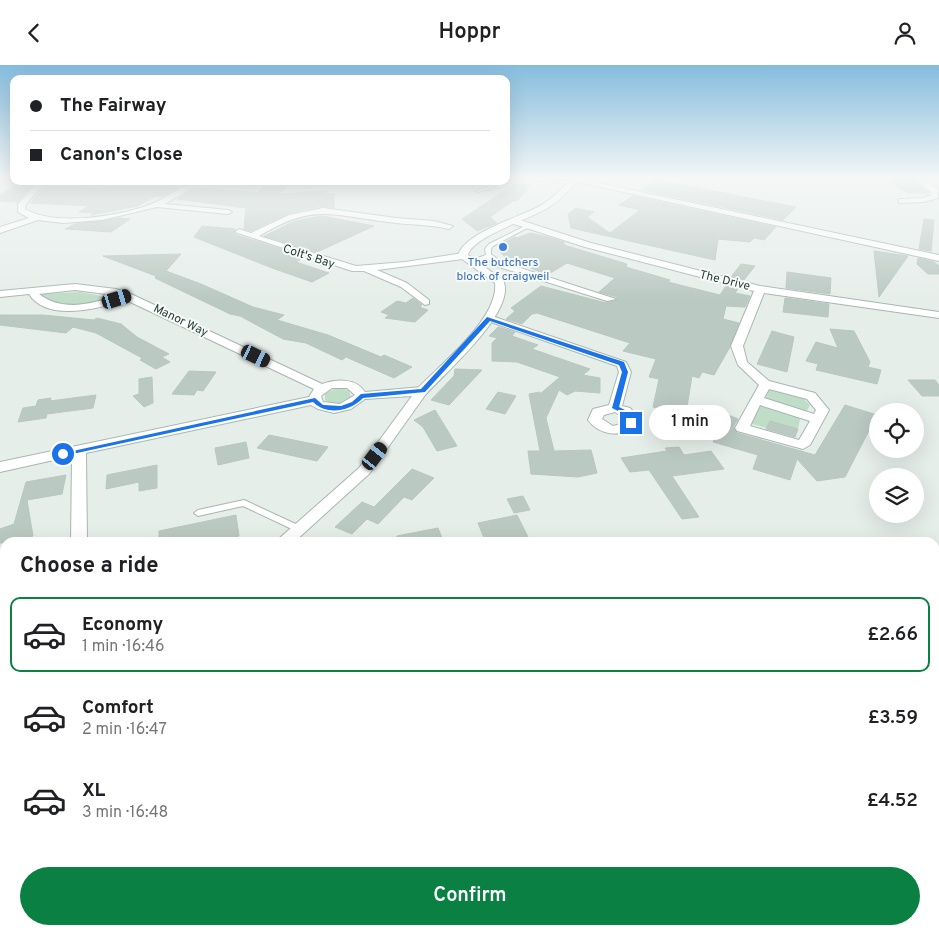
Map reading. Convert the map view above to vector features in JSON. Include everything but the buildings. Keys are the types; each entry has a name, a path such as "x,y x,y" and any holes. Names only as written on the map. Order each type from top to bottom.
{"street":[{"path":"33,218 48,220 90,218"},
{"name":"Colt's Bay","path":"252,236 284,218"},
{"name":"Colt's Bay","path":"372,218 434,222 449,226"},
{"path":"288,537 364,471 422,391 489,318 500,300 502,291 500,282 468,259 463,251 473,241 524,218"},
{"path":"754,218 939,258"},
{"path":"0,230 37,219"},
{"name":"The Drive","path":"517,222 588,245 760,289 939,315"},
{"name":"Colt's Bay","path":"239,232 339,266 367,269 468,259"},
{"path":"489,256 500,264 611,299"},
{"name":"Colt's Bay","path":"367,269 404,285 425,302"},
{"name":"Manor Way","path":"0,294 34,289 89,288 128,295 322,388"},
{"path":"34,289 34,295 42,303 60,307 94,305 128,295"},
{"path":"760,289 737,346 742,363 765,384 811,395 823,410 803,445 742,428 765,384"},
{"path":"489,318 622,364 625,372 615,408"},
{"path":"315,400 315,396 322,388 334,384 348,384 357,389 361,396"},
{"path":"315,400 322,407 342,408 354,403 361,396 422,391"},
{"path":"0,467 315,400"},
{"path":"756,400 818,419"},
{"path":"79,450 79,537"}],"lane":[{"path":"468,259 489,256 488,249 491,245 529,226"},
{"path":"198,513 244,503 297,528"}],"green space":[{"path":"80,292 113,298 87,304 69,304 52,301 44,298 42,294"},
{"path":"337,388 349,390 351,398 345,402 338,403 325,400 325,393"},
{"path":"769,390 802,397 810,405 806,412 765,400"},
{"path":"758,406 796,416 800,419 798,429 767,428 752,424 751,419"}],"place":[{"name":"The butchers block of craigweil","path":"503,247"}],"route":[{"path":"63,454 315,400 322,407 334,409 349,406 361,396 370,394 422,391 489,318 622,364 625,372 615,408 629,414 632,420 631,423"}]}
